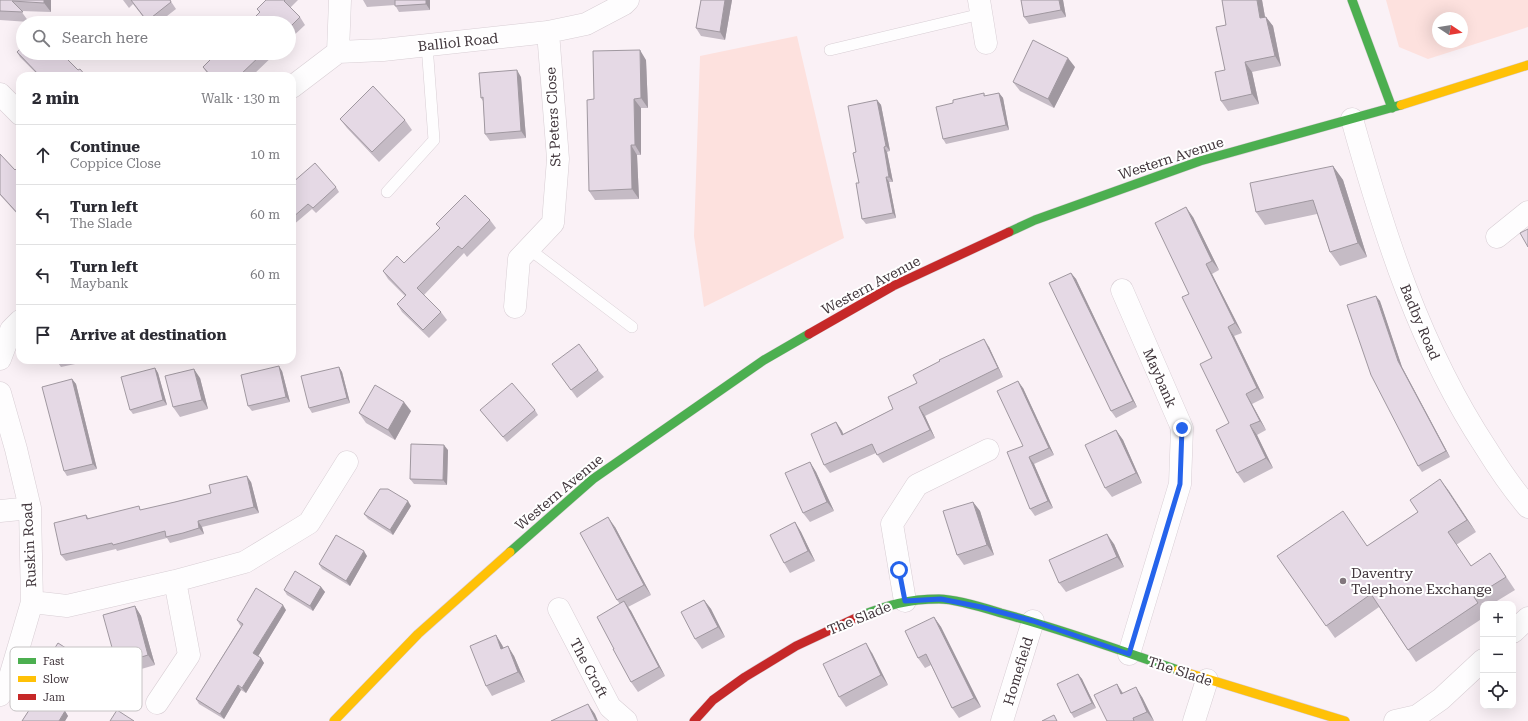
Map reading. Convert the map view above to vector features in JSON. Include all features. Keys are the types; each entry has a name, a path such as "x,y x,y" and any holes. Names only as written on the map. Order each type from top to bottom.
{"street":[{"path":"296,84 338,52 340,0"},
{"name":"Balliol Road","path":"338,52 383,50 548,32 586,24 624,4 628,0"},
{"path":"1352,0 1392,108"},
{"path":"980,7 986,43"},
{"name":"St Peters Close","path":"515,307 519,259 553,222 558,159 548,32"},
{"name":"Western Avenue","path":"334,721 418,634 593,479 764,360 893,286 1035,220 1200,161 1392,108 1528,65"},
{"path":"0,94 16,110"},
{"name":"Badby Road","path":"1352,119 1367,175 1399,272 1437,363 1467,419 1512,489 1528,507"},
{"path":"1497,237 1528,212"},
{"name":"Maybank","path":"1122,290 1182,428 1180,484 1129,654"},
{"path":"0,359 11,330 16,325"},
{"name":"Ruskin Road","path":"0,392 16,449 30,508 32,602 19,647"},
{"path":"905,601 892,524 916,485 988,450"},
{"path":"32,602 67,606 176,581 245,562 309,523 347,462"},
{"path":"0,511 30,508"},
{"path":"157,703 189,655 176,581"},
{"name":"The Slade","path":"694,721 713,700 746,677 796,646 843,623 881,608 905,601 941,599 981,607 1033,621 1207,680 1345,721"},
{"name":"The Croft","path":"559,609 610,707 626,721"},
{"path":"1516,629 1528,618"},
{"name":"Homefield","path":"1002,721 1033,621"},
{"path":"1395,721 1417,716 1442,699 1480,663"},
{"name":"Ruskin Road","path":"0,695 10,677"},
{"path":"1194,721 1207,680"}],"lane":[{"path":"830,50 980,7"},
{"path":"388,192 434,140 427,45"},
{"path":"528,249 632,327"}],"shaded area":[{"path":"1386,0 1528,0 1528,27 1468,46 1468,12 1432,12 1432,48 1462,48 1428,59 1399,47"},
{"path":"797,36 844,238 704,307 694,236 700,56"}],"building":[{"path":"0,0 44,0 44,3 12,1 23,12 0,11"},
{"path":"131,0 170,0 171,2 153,16 143,16"},
{"path":"266,0 285,0 284,1 300,17 296,21 296,16 256,16 260,12 257,9"},
{"path":"395,0 426,0 426,4 395,6"},
{"path":"701,0 725,0 720,32 696,28"},
{"path":"1021,0 1059,0 1061,10 1024,17"},
{"path":"1222,0 1257,0 1260,18 1266,17 1275,56 1245,62 1252,94 1221,101 1215,72 1225,70 1216,27 1226,25"},
{"path":"1033,40 1068,58 1048,99 1013,82"},
{"path":"640,50 641,98 634,99 635,145 631,145 632,189 589,191 587,100 594,99 593,51"},
{"path":"25,60 68,60 78,70 80,69 83,72 36,72"},
{"path":"210,60 256,60 243,72 207,72 203,67"},
{"path":"517,70 521,131 485,134 483,97 481,98 479,73"},
{"path":"373,86 405,120 372,152 340,119"},
{"path":"984,93 984,96 999,93 1006,125 943,139 936,107 953,103 953,100"},
{"path":"877,100 886,146 884,147 889,177 886,177 893,213 862,219 856,183 859,183 853,153 856,152 848,106"},
{"path":"0,154 15,170 16,169 16,212 0,194"},
{"path":"315,163 336,187 313,208 308,204 296,214 296,180"},
{"path":"1333,166 1358,243 1330,252 1313,200 1256,212 1250,183"},
{"path":"465,195 490,220 462,249 458,246 417,288 441,312 423,330 397,304 406,295 383,271 397,256 404,263 440,228 436,224"},
{"path":"1186,207 1212,261 1206,264 1235,323 1228,327 1257,388 1246,394 1260,421 1250,425 1266,458 1237,473 1216,430 1229,423 1200,364 1212,358 1182,297 1189,294 1155,223"},
{"path":"1528,229 1528,247 1520,233"},
{"path":"1071,273 1133,401 1111,411 1049,283"},
{"path":"1376,296 1398,361 1446,451 1418,466 1371,375 1347,305"},
{"path":"984,339 998,368 919,407 930,430 877,455 872,444 824,465 811,434 836,422 842,435 893,409 888,397 917,383 913,375 940,361 939,360"},
{"path":"579,344 598,370 571,390 552,364"},
{"path":"279,366 286,397 248,406 241,375"},
{"path":"339,367 347,398 309,408 301,376"},
{"path":"155,368 163,400 130,410 121,377"},
{"path":"194,369 202,400 173,407 165,376"},
{"path":"72,379 93,464 64,471 42,387"},
{"path":"1018,381 1049,448 1029,457 1048,501 1030,509 1007,452 1023,446 997,391"},
{"path":"512,383 535,410 503,437 480,410"},
{"path":"375,385 404,402 388,430 359,413"},
{"path":"1116,430 1136,473 1105,488 1085,445"},
{"path":"411,444 444,445 443,480 410,479"},
{"path":"810,462 827,502 803,513 785,473"},
{"path":"247,476 254,507 198,521 199,528 183,533 166,537 165,531 113,545 112,543 61,555 54,523 86,515 87,519 139,506 140,510 175,502 211,493 209,485"},
{"path":"1440,479 1467,520 1448,532 1471,566 1490,553 1506,577 1474,597 1478,603 1408,650 1371,594 1326,626 1277,556 1343,511 1367,546 1418,512 1410,500"},
{"path":"380,489 388,489 408,501 390,530 364,514"},
{"path":"973,502 987,545 957,555 943,511"},
{"path":"608,517 644,585 617,600 580,533"},
{"path":"795,522 808,551 784,563 770,535"},
{"path":"1107,534 1117,557 1059,583 1049,560"},
{"path":"336,535 364,551 346,581 319,564"},
{"path":"295,571 321,587 310,606 284,590"},
{"path":"256,588 283,605 253,653 261,658 242,688 238,685 220,714 196,699 243,624 237,620"},
{"path":"704,600 718,627 695,639 681,612"},
{"path":"624,601 659,667 631,682 597,617"},
{"path":"135,606 148,655 142,657 142,647 112,647 103,615"},
{"path":"934,617 974,698 952,708 926,654 918,658 905,631"},
{"path":"496,635 501,649 508,646 518,672 486,686 470,646"},
{"path":"58,643 64,647 55,647"},
{"path":"866,643 881,675 839,697 823,664"},
{"path":"1078,674 1092,703 1071,713 1057,684"},
{"path":"1117,684 1121,694 1136,687 1147,712 1133,718 1134,721 1107,721 1094,695"},
{"path":"588,704 596,721 551,721"},
{"path":"29,711 65,711 59,721 22,721"},
{"path":"116,711 119,711 134,721 110,721"},
{"path":"1054,715 1057,721 1042,721"}],"traffic: fast":[{"path":"1352,0 1392,108"},
{"path":"1009,232 1035,220 1200,161 1401,105"},
{"path":"510,552 593,479 764,360 809,334"},
{"path":"860,616 908,601 928,599 954,600 1046,626 1178,670"}],"traffic: slow":[{"path":"1401,105 1528,65"},
{"path":"334,721 418,634 510,552"},
{"path":"1178,670 1345,721"}],"traffic: jam":[{"path":"809,334 893,286 1009,232"},
{"path":"694,721 713,700 745,677 796,646 860,616"}],"place":[{"name":"Daventry Telephone Exchange","path":"1343,581"}],"route":[{"path":"899,570 905,601 941,599 981,607 1033,621 1129,654 1180,484 1182,428"}]}
